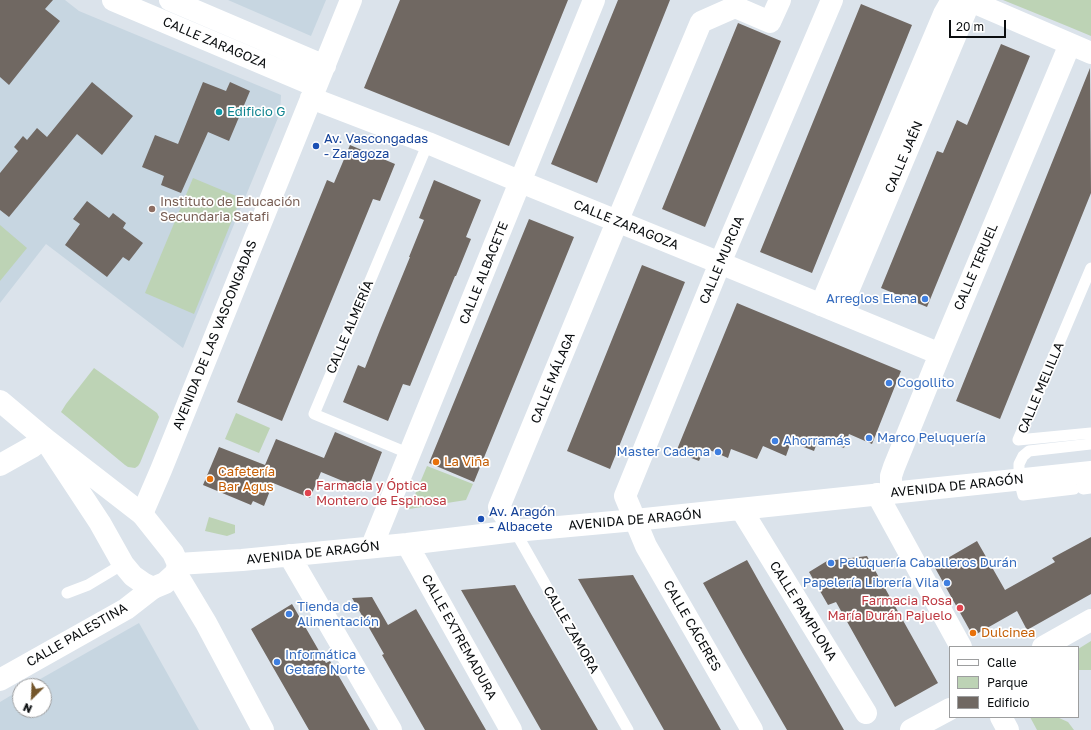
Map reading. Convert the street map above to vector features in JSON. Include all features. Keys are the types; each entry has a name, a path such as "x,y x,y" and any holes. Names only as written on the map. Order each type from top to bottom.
{"street":[{"name":"CALLE ZARAGOZA","path":"113,0 428,143 940,354"},
{"name":"CALLE ZARAGOZA","path":"170,0 325,66"},
{"name":"AVENIDA DE LAS VASCONGADAS","path":"135,508 150,498 351,0"},
{"name":"CALLE ALBACETE","path":"372,546 594,0"},
{"path":"617,222 701,22 735,7 770,22 780,0"},
{"name":"CALLE MURCIA","path":"636,520 625,496 720,263 832,0"},
{"path":"963,0 1091,53"},
{"name":"CALLE JAÉN","path":"821,305 944,14 963,0"},
{"name":"CALLE JAÉN","path":"847,316 848,291 963,0"},
{"name":"CALLE TERUEL","path":"885,493 891,483 891,476 940,354 1070,44"},
{"name":"CALLE MÁLAGA","path":"515,531 500,507 617,222"},
{"path":"0,401 44,438 135,508 173,553 177,569 263,730"},
{"path":"0,465 32,447 44,438"},
{"path":"44,438 100,523 123,564 133,576 142,583 153,588"},
{"name":"AVENIDA DE ARAGÓN","path":"177,569 372,546 407,544 515,531 636,520 885,493 1019,480 1084,480"},
{"path":"885,493 962,646"},
{"path":"100,523 102,514 116,505 135,508"},
{"name":"CALLE PAMPLONA","path":"741,509 866,713"},
{"name":"CALLE CÁCERES","path":"636,520 646,546 752,730"},
{"name":"CALLE EXTREMADURA","path":"407,544 511,730"},
{"path":"289,555 391,730"},
{"name":"CALLE PALESTINA","path":"0,680 126,609 153,588 165,583 177,569"},
{"path":"1045,646 1091,620"},
{"path":"911,730 949,710"},
{"path":"1002,718 1008,730"}],"lane":[{"name":"CALLE ALMERÍA","path":"410,454 314,414 428,143"},
{"name":"CALLE MELILLA","path":"1091,268 1018,440 1091,433"},
{"path":"1019,480 1020,464 1023,456 1029,452 1091,444"},
{"name":"CALLE ZAMORA","path":"515,531 628,730"},
{"path":"67,593 88,585 123,564"}],"shaded area":[{"path":"0,0 65,0 79,11 281,95 280,113 183,348 46,244 0,303"},
{"path":"228,0 326,0 311,36"},
{"path":"139,623 199,730 0,730 0,702 12,695 12,718 52,718 52,678 42,678"}],"green space":[{"path":"1003,0 1091,0 1091,36 1067,26"},
{"path":"193,178 241,198 194,314 145,293"},
{"path":"0,225 27,248 0,281"},
{"path":"94,368 157,413 159,417 140,463 135,468 125,465 61,412"},
{"path":"236,413 270,428 259,453 225,439"},
{"path":"427,466 473,484 466,500 409,509"},
{"path":"209,517 235,525 235,533 227,536 205,531"},
{"path":"1091,641 1091,670 1079,670 1079,648"},
{"path":"1031,718 1059,718 1068,722 1074,730 1037,730"}],"building":[{"path":"0,0 53,0 45,9 60,21 9,85 0,77"},
{"path":"400,0 568,0 509,146 364,88"},
{"path":"618,0 670,0 597,183 551,164"},
{"path":"861,4 912,25 812,273 760,252"},
{"path":"738,23 781,41 705,227 662,209"},
{"path":"1001,44 1030,56 927,307 881,288 937,151 943,153 957,120 967,125"},
{"path":"1090,68 1091,193 1000,419 956,401"},
{"path":"92,82 133,116 102,155 77,134 9,217 0,210 0,173 18,151 14,147 23,136 27,140 37,128 47,137"},
{"path":"203,82 226,91 230,82 250,91 229,141 208,132 181,193 161,185 164,176 142,167 155,135 178,144"},
{"path":"350,145 395,164 380,201 373,199 282,421 237,402 327,180 334,183"},
{"path":"434,180 481,200 466,237 471,239 410,386 403,384 388,421 343,402 358,365 365,368 424,220 419,218"},
{"path":"87,201 109,218 113,213 126,223 123,228 143,243 129,261 123,257 107,277 65,245 80,224 73,219"},
{"path":"529,219 574,237 474,482 429,463"},
{"path":"642,265 685,282 610,469 567,451"},
{"path":"737,303 901,371 872,444 849,434 844,448 819,438 814,451 791,442 786,456 763,446 757,459 731,449 728,458 705,448 699,461 676,452"},
{"path":"335,432 382,452 367,491 321,472 310,498 273,483 264,506 253,501 251,505 203,485 219,447 265,465 276,439 324,458"},
{"path":"1091,537 1091,594 1027,630 1017,611 973,636 934,566 977,541 1005,590 1055,562 1052,558"},
{"path":"867,556 938,683 895,707 836,602 828,605 809,572 827,561"},
{"path":"747,560 844,730 787,730 743,654 703,583"},
{"path":"633,575 721,730 664,730 578,579"},
{"path":"515,585 598,730 541,730 461,590"},
{"path":"372,597 388,625 416,609 486,730 425,730 382,655 384,654 352,598"},
{"path":"292,604 326,663 330,661 370,730 309,730 251,629"}],"place":[{"name":"Edificio G","path":"219,112"},
{"name":"Av. Vascongadas - Zaragoza","path":"316,146"},
{"name":"Instituto de Educación Secundaria Satafi","path":"152,209"},
{"name":"Arreglos Elena","path":"925,299"},
{"name":"Cogollito","path":"889,383"},
{"name":"Marco Peluquería","path":"869,438"},
{"name":"Ahorramás","path":"775,441"},
{"name":"Master Cadena","path":"718,452"},
{"name":"La Viña","path":"436,462"},
{"name":"Cafetería Bar Agus","path":"210,479"},
{"name":"Farmacia y Óptica Montero de Espinosa","path":"308,493"},
{"name":"Av. Aragón - Albacete","path":"481,519"},
{"name":"Peluquería Caballeros Durán","path":"831,563"},
{"name":"Papelería Librería Vila","path":"947,583"},
{"name":"Farmacia Rosa María Durán Pajuelo","path":"960,608"},
{"name":"Tienda de Alimentación","path":"289,614"},
{"name":"Dulcinea","path":"973,633"},
{"name":"Informática Getafe Norte","path":"277,662"}]}
